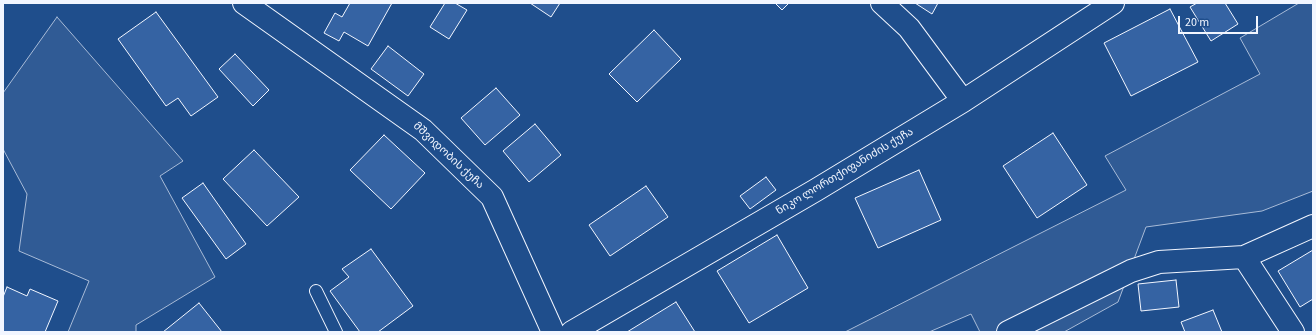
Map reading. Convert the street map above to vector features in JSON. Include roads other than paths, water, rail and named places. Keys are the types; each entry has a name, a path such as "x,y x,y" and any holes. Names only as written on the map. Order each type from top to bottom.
{"street":[{"name":"მშვიდობის ქუჩა","path":"244,3 423,130 492,197 553,332"},
{"path":"882,3 909,28 963,101"},
{"name":"ნიკო ლორთქიფანიძის ქუჩა","path":"572,332 816,190 963,101 1113,3"},
{"path":"1008,332 1131,271 1159,262 1244,257 1313,226"},
{"path":"1244,257 1293,332"}],"lane":[{"path":"316,291 336,332"}]}
